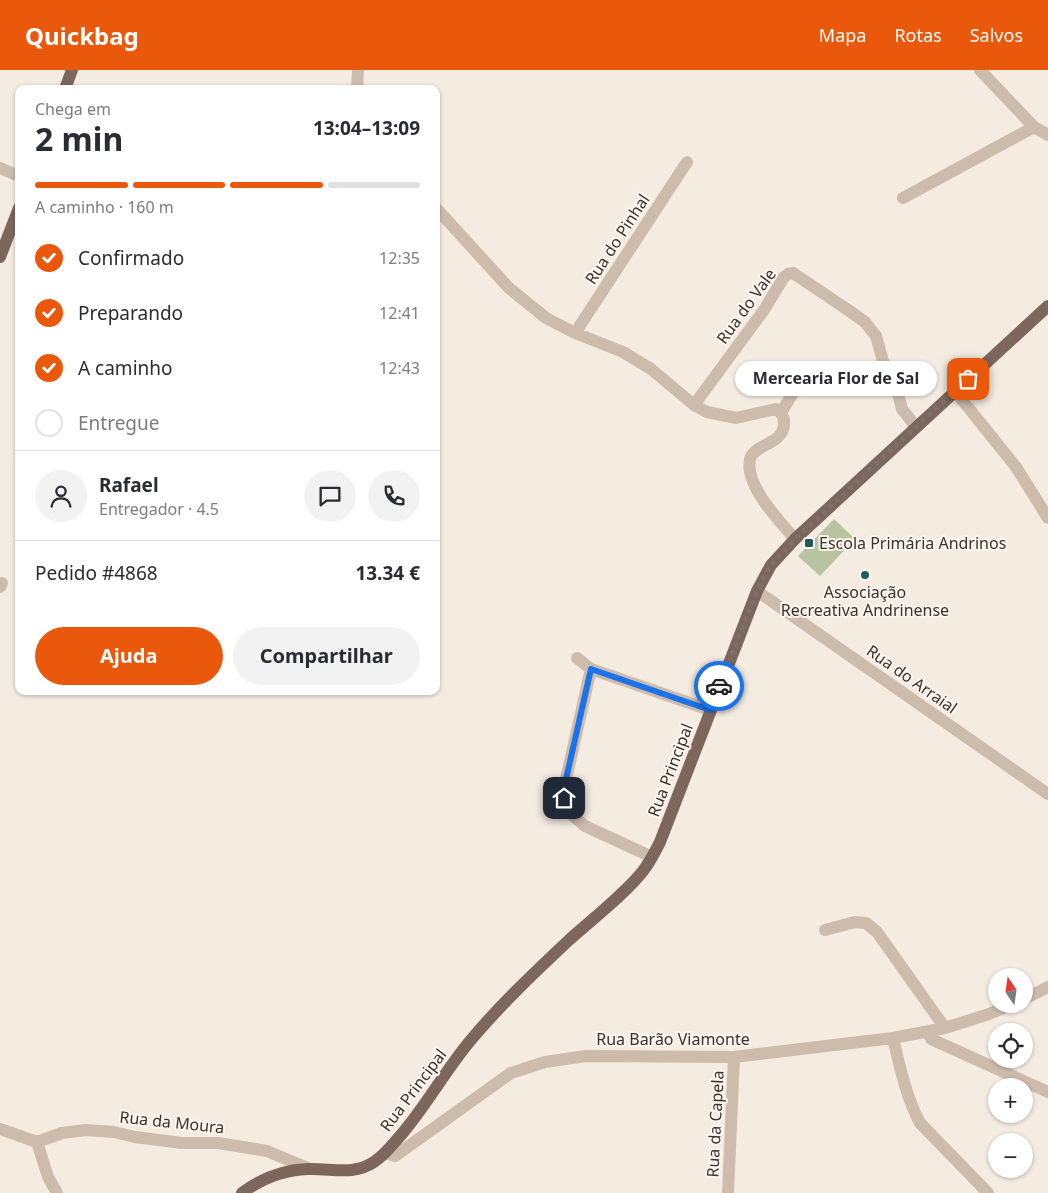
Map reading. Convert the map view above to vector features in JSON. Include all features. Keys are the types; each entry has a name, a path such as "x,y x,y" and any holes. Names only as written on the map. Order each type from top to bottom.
{"main road":[{"path":"66,85 72,70"},
{"path":"0,257 15,218"},
{"name":"Rua Principal","path":"242,1193 260,1181 285,1171 310,1168 357,1170 373,1163 386,1153 407,1128 469,1042 492,1016 530,976 636,879 660,842 757,591 771,565 795,539 1048,306"}],"street":[{"path":"357,85 358,70"},
{"path":"985,72 1034,127 1048,135"},
{"path":"903,198 1034,127"},
{"name":"Rua do Pinhal","path":"576,333 686,162"},
{"path":"0,168 15,174"},
{"path":"440,212 510,288 546,318 576,333 623,352 651,369 694,405 707,412 736,418 776,409 781,413 785,422 784,430 777,439 750,457 749,467 754,484 773,514 795,539"},
{"name":"Rua do Vale","path":"694,405 764,310 784,277 788,274 794,274 865,322 876,336 883,361 897,390 902,409 916,427"},
{"path":"781,413 805,373"},
{"path":"955,391 1016,467 1048,518"},
{"path":"0,583 2,584 0,587"},
{"name":"Rua do Arraial","path":"757,591 1048,794"},
{"path":"577,658 591,669 710,710"},
{"path":"591,669 566,779 564,798 573,816 585,826 652,857"},
{"path":"825,930 854,922 866,923 877,932 945,1028"},
{"path":"1033,996 1046,991"},
{"name":"Rua Barão Viamonte","path":"386,1153 395,1156 511,1073 545,1062 586,1056 734,1058 893,1038 945,1028 991,1013"},
{"path":"928,1031 931,1038 1048,1092"},
{"path":"893,1038 908,1093 920,1123 988,1193"},
{"name":"Rua da Capela","path":"728,1193 734,1058"},
{"path":"0,1129 37,1142 48,1177 57,1193"},
{"name":"Rua da Moura","path":"37,1142 62,1133 78,1131 114,1132 135,1138 182,1143 218,1143 267,1151 310,1168"}],"green space":[{"path":"834,519 855,539 820,576 798,556"}],"way so far":[{"path":"719,686 757,591 771,565 795,539 968,379"}],"place":[{"name":"Mercearia Flor de Sal","path":"968,379"},
{"name":"Escola Primária Andrinos","path":"809,543"},
{"name":"Associação Recreativa Andrinense","path":"865,575"}],"route":[{"path":"564,798 566,779 591,669 710,710 719,686"}]}
